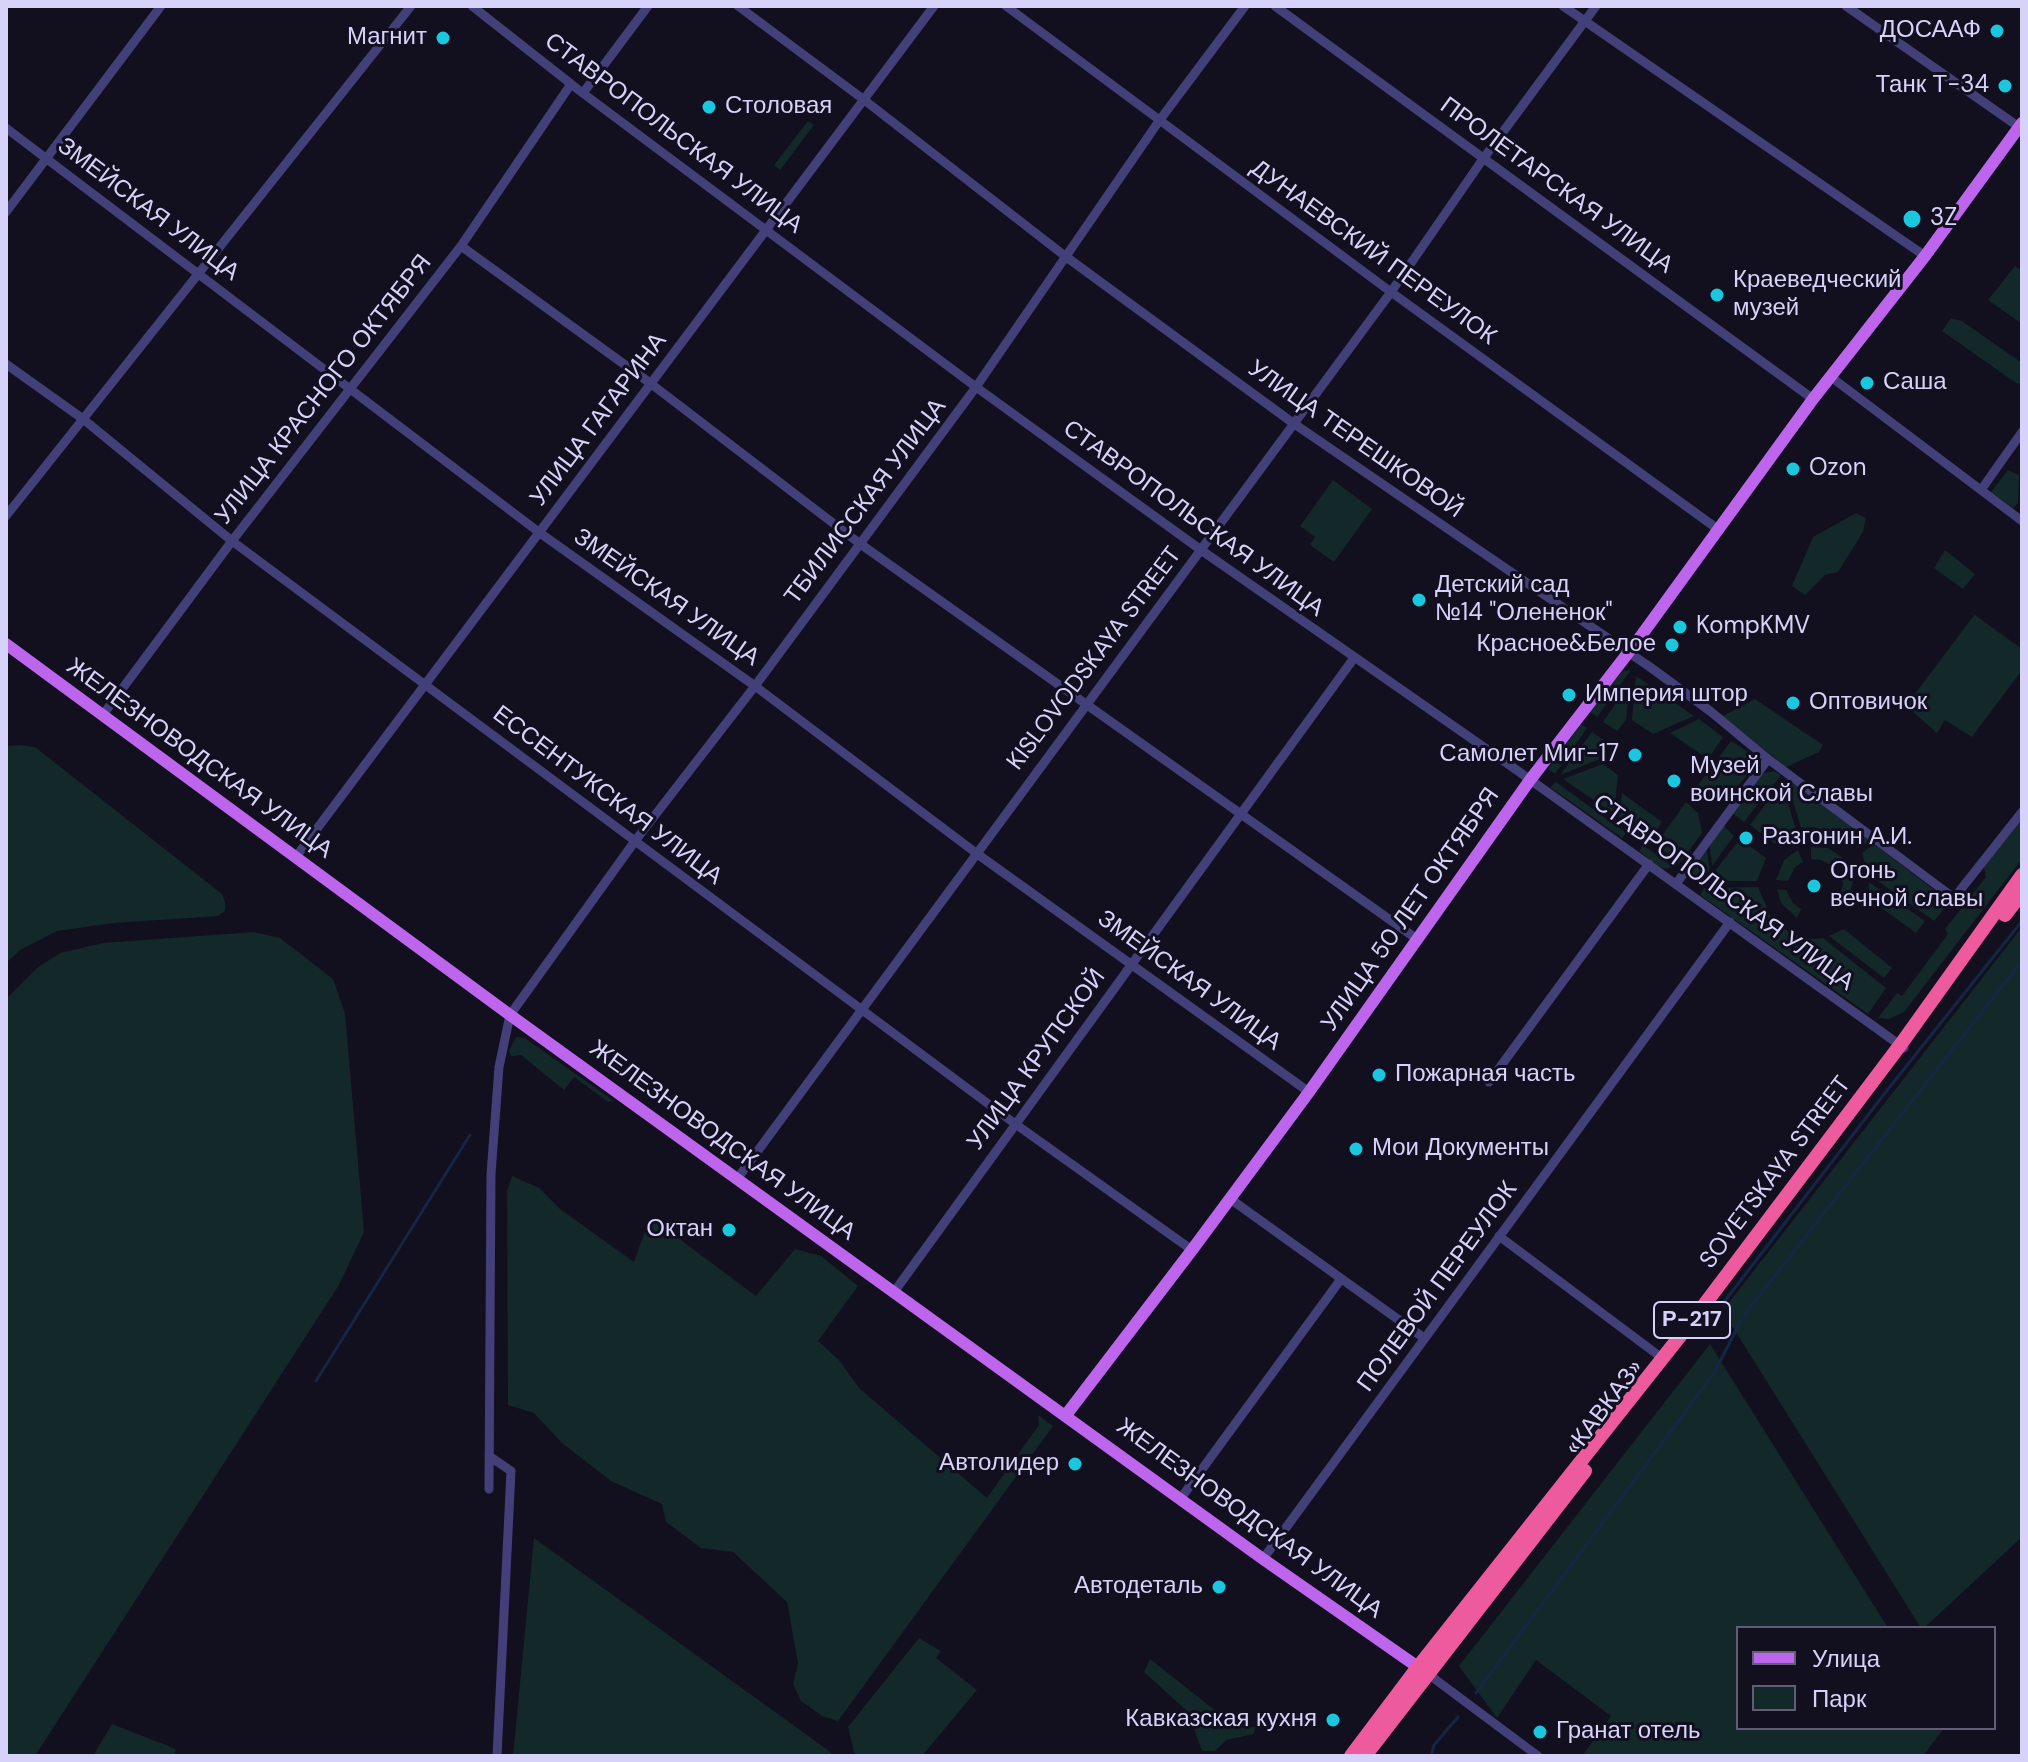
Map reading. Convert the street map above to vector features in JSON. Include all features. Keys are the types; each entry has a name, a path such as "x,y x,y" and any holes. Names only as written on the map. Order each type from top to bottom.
{"highway":[{"name":"SOVETSKAYA STREET","path":"1351,1756 1423,1671 1902,1046 2022,875"},
{"name":"«КАВКАЗ»","path":"1365,1756 1423,1671 1515,1564 1902,1046 2022,893"}],"main road":[{"name":"УЛИЦА 50 ЛЕТ ОКТЯБРЯ","path":"1066,1415 1309,1092 1530,780 1628,654 1813,399 1925,256 2020,125"},
{"name":"ЖЕЛЕЗНОВОДСКАЯ УЛИЦА","path":"6,644 510,1015 1263,1559 1423,1671"}],"street":[{"path":"6,212 161,6"},
{"path":"6,516 411,6"},
{"name":"СТАВРОПОЛЬСКАЯ УЛИЦА","path":"472,6 571,84 976,387 1902,1046"},
{"path":"583,93 648,6"},
{"name":"УЛИЦА ТЕРЕШКОВОЙ","path":"738,6 1065,256 1293,423 1710,711 1768,759 1954,898 2021,816"},
{"name":"УЛИЦА ГАГАРИНА","path":"295,858 934,6"},
{"name":"ДУНАЕВСКИЙ ПЕРЕУЛОК","path":"1006,6 1391,292 1719,530"},
{"name":"ТБИЛИССКАЯ УЛИЦА","path":"510,1015 635,841 755,686 976,387 1159,121 1245,6"},
{"name":"ПРОЛЕТАРСКАЯ УЛИЦА","path":"1275,6 1813,399"},
{"path":"1563,6 1925,256"},
{"name":"KISLOVODSKAYA STREET","path":"737,1179 1391,292 1483,159 1596,6"},
{"path":"1846,6 2020,125"},
{"name":"УЛИЦА КРАСНОГО ОКТЯБРЯ","path":"102,716 232,541 461,246 571,84"},
{"name":"ЗМЕЙСКАЯ УЛИЦА","path":"6,128 540,533 755,686 976,853 1309,1092"},
{"path":"461,246 650,383 859,543 1417,939"},
{"name":"ЕССЕНТУКСКАЯ УЛИЦА","path":"6,364 83,419 232,541 424,685 1014,1123 1192,1250"},
{"path":"1831,377 2022,521"},
{"path":"1981,490 2022,432"},
{"name":"УЛИЦА КРУПСКОЙ","path":"894,1292 1354,658"},
{"path":"1676,884 1768,759"},
{"path":"1489,1082 1649,864"},
{"name":"ПОЛЕВОЙ ПЕРЕУЛОК","path":"1263,1559 1730,922"},
{"path":"489,1489 491,1174 499,1067 510,1015"},
{"path":"1229,1198 1424,1338"},
{"path":"1499,1236 1662,1358"},
{"path":"1181,1498 1341,1279"},
{"path":"489,1456 511,1471 497,1756"},
{"path":"1423,1671 1538,1756"}],"green space":[{"path":"808,121 814,125 780,170 774,165"},
{"path":"2015,266 2022,271 2022,324 1988,300"},
{"path":"1951,318 1962,321 2022,363 2022,384 2016,383 1942,331"},
{"path":"2008,470 2019,475 2018,503 2013,508 1991,492"},
{"path":"1333,480 1372,509 1334,562 1310,545 1315,537 1300,526"},
{"path":"1856,513 1866,518 1863,532 1838,572 1825,575 1805,595 1792,586 1813,537"},
{"path":"1945,550 1975,574 1963,589 1934,568"},
{"path":"1968,610 2022,649 2022,670 1972,737 1945,720 1937,733 1906,706 1974,615"},
{"path":"1631,670 1597,717 1589,711 1613,679"},
{"path":"1636,676 1694,716 1653,734 1632,720"},
{"path":"1630,683 1626,720 1617,731 1603,722"},
{"path":"1755,699 1823,745 1819,752 1786,767 1723,716"},
{"path":"1699,719 1723,737 1708,759 1670,733"},
{"path":"1581,724 1587,728 1555,774 1548,769"},
{"path":"1592,732 1609,744 1600,759 1560,775"},
{"path":"1731,741 1752,754 1751,771 1730,795 1706,797 1695,789"},
{"path":"6,746 35,747 222,894 225,911 218,916 114,923 57,931 20,950 6,963"},
{"path":"1603,764 1618,775 1614,814 1563,779"},
{"path":"1774,771 1781,775 1744,822 1731,812 1759,774"},
{"path":"1786,778 1870,840 1858,848 1847,836 1812,827 1801,828"},
{"path":"1556,782 1626,833 1622,838 1550,787"},
{"path":"1782,782 1796,830 1775,844 1750,825"},
{"path":"1622,793 1662,822 1650,840 1619,818"},
{"path":"1686,802 1698,813 1702,833 1679,864 1656,844"},
{"path":"2022,816 2022,859 1904,1012 1889,1019 1878,1018 1897,993 1902,996 1948,934 1945,929 1986,877 1983,865"},
{"path":"1722,824 1734,836 1712,866 1709,842"},
{"path":"1740,839 1766,858 1757,881 1707,881"},
{"path":"1874,844 1950,902 1934,921 1868,874 1862,853"},
{"path":"1643,845 1673,867 1665,869 1658,866 1639,851"},
{"path":"1706,846 1710,870 1701,882 1688,871"},
{"path":"1811,847 1828,848 1843,858 1834,867 1811,859"},
{"path":"1798,850 1803,862 1795,867 1788,881 1776,880 1784,860"},
{"path":"1850,867 1853,882 1848,899 1840,896 1843,884 1839,874"},
{"path":"1869,882 1925,921 1916,933 1868,898"},
{"path":"1758,887 1773,922 1793,934 1812,939 1823,938 1886,988 1868,1014 1700,895 1704,888"},
{"path":"1777,889 1786,890 1793,903 1801,909 1797,918 1781,903"},
{"path":"2022,927 2022,1537 1926,1626 1920,1626 1732,1326 1713,1323"},
{"path":"1844,929 1892,968 1884,978 1829,936"},
{"path":"254,932 280,938 333,979 345,1013 364,1232 339,1285 35,1756 6,1756 6,999 37,968 60,953 103,943"},
{"path":"516,1037 525,1038 614,1101 608,1102 574,1077 564,1090 521,1055 511,1056 509,1051"},
{"path":"512,1176 539,1188 560,1209 634,1262 650,1217 756,1296 795,1249 821,1256 858,1286 818,1341 839,1360 859,1388 987,1498 1039,1425 1038,1415 1053,1426 838,1721 822,1716 801,1701 793,1684 798,1663 787,1602 733,1552 701,1548 666,1522 662,1504 611,1481 562,1443 534,1413 508,1405 507,1191"},
{"path":"1710,1344 1887,1626 1736,1626 1736,1730 1942,1730 1923,1756 1582,1756 1611,1716 1536,1660 1497,1718 1459,1666"},
{"path":"534,1538 829,1751 835,1756 513,1756"},
{"path":"919,1638 941,1651 936,1658 977,1690 922,1756 855,1756 848,1727"},
{"path":"1150,1659 1235,1726 1255,1727 1254,1734 1226,1740 1215,1751 1202,1751 1188,1712 1144,1672"},
{"path":"112,1724 176,1749 173,1756 93,1756"}],"waterway":[{"path":"1714,1315 2022,921"},
{"path":"1476,1693 1714,1373 1744,1315 2022,961"},
{"path":"316,1381 470,1135"},
{"path":"1431,1756 1434,1745 1458,1717"}],"place":[{"name":"ДОСААФ","path":"1997,31"},
{"name":"Магнит","path":"443,38"},
{"name":"Танк Т-34","path":"2005,86"},
{"name":"Столовая","path":"709,107"},
{"name":"3Z","path":"1912,219"},
{"name":"Краеведческий музей","path":"1717,295"},
{"name":"Саша","path":"1867,383"},
{"name":"Ozon","path":"1793,469"},
{"name":"Детский сад №14 \"Олененок\"","path":"1419,600"},
{"name":"KompKMV","path":"1680,627"},
{"name":"Красное&Белое","path":"1672,645"},
{"name":"Империя штор","path":"1569,695"},
{"name":"Оптовичок","path":"1793,703"},
{"name":"Самолет Миг-17","path":"1635,755"},
{"name":"Музей воинской Славы","path":"1674,781"},
{"name":"Разгонин А.И.","path":"1746,838"},
{"name":"Огонь вечной славы","path":"1814,886"},
{"name":"Пожарная часть","path":"1379,1075"},
{"name":"Мои Документы","path":"1356,1149"},
{"name":"Октан","path":"729,1230"},
{"name":"Автолидер","path":"1075,1464"},
{"name":"Автодеталь","path":"1219,1587"},
{"name":"Кавказская кухня","path":"1333,1720"},
{"name":"Гранат отель","path":"1540,1732"}]}
